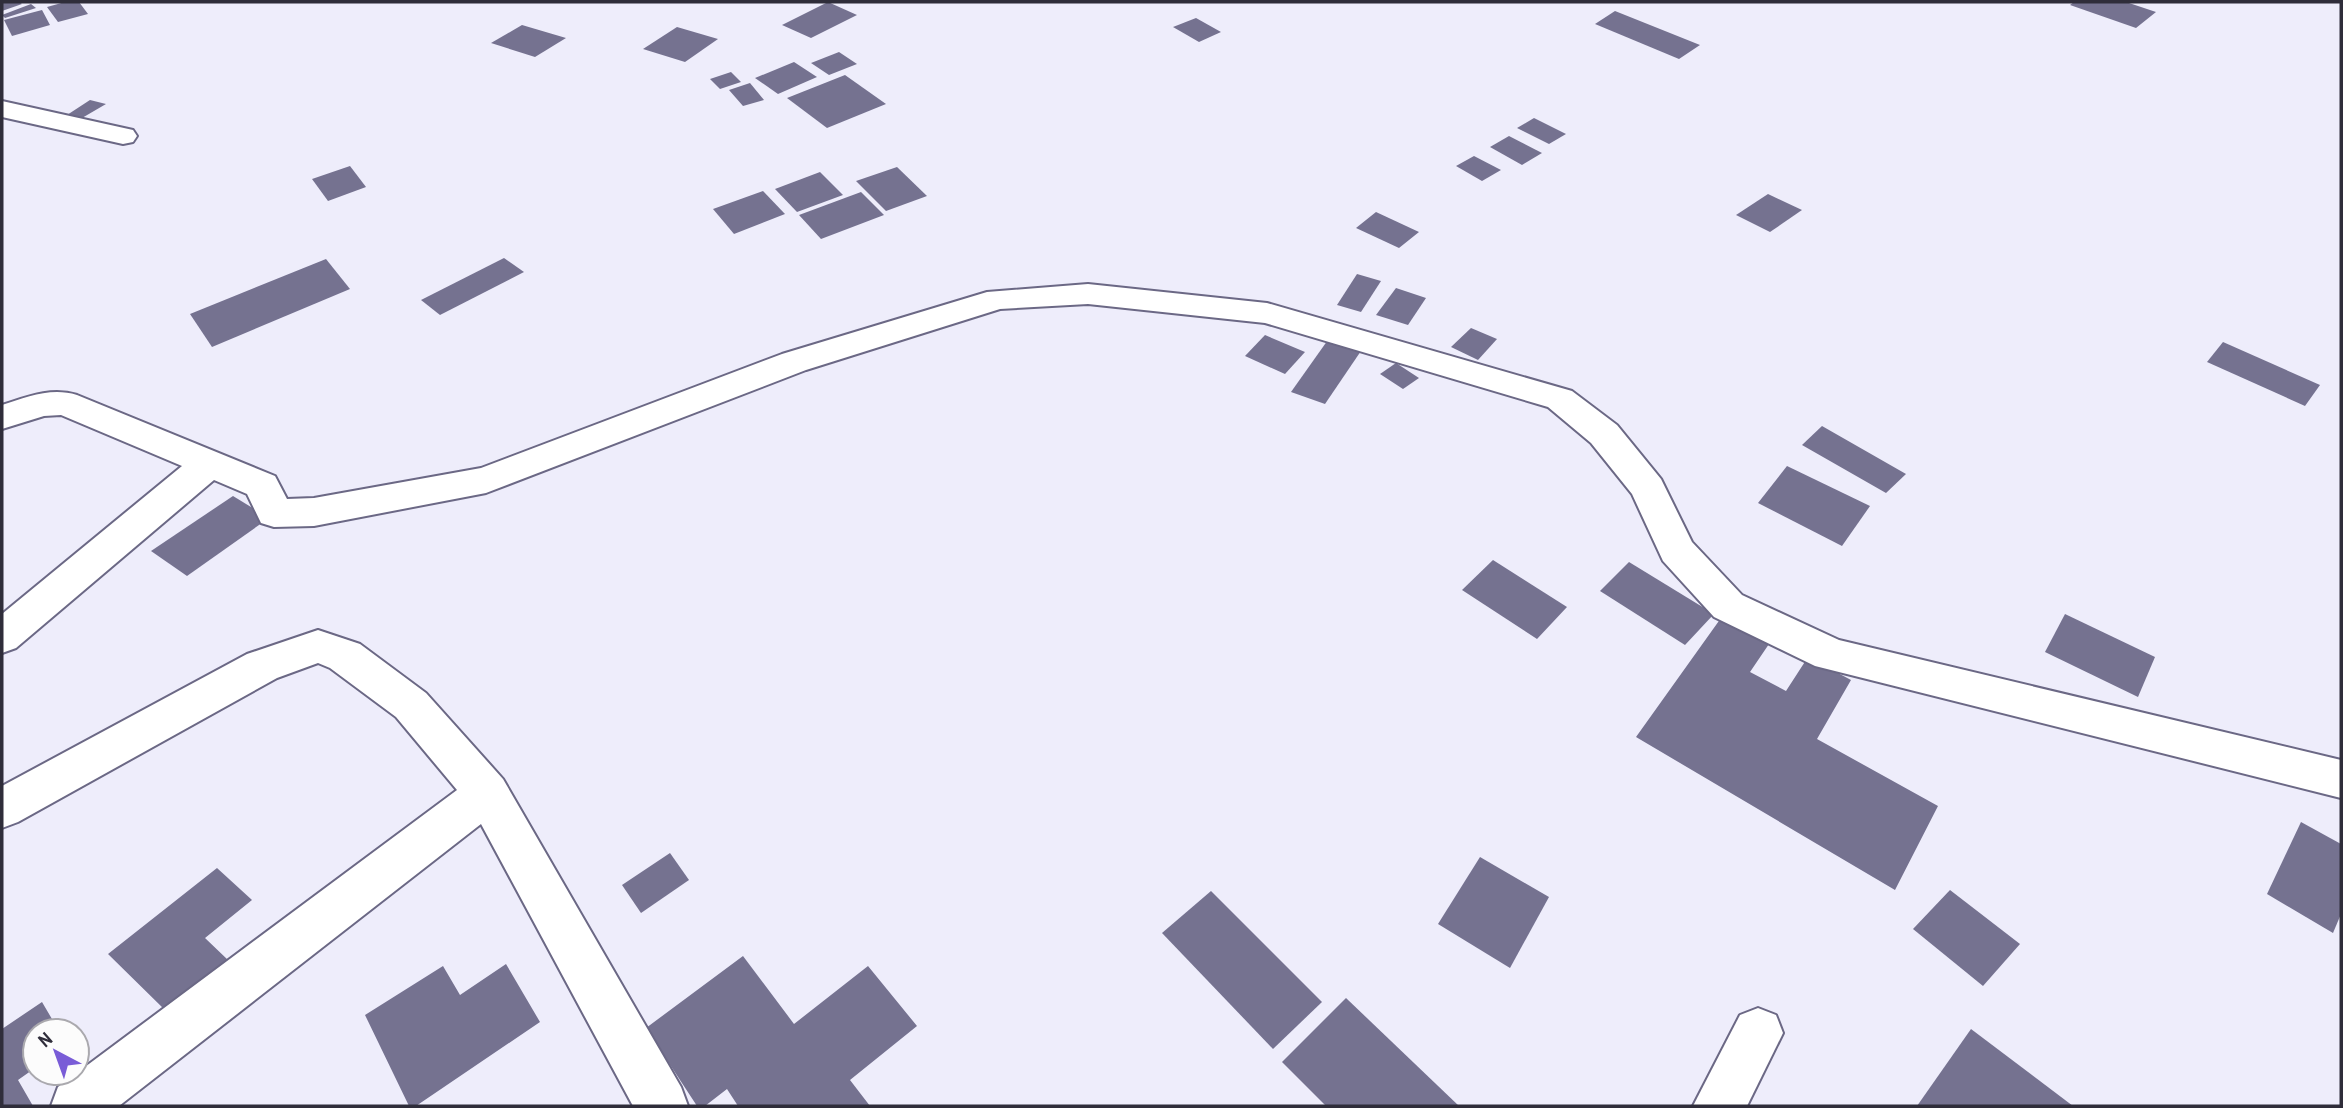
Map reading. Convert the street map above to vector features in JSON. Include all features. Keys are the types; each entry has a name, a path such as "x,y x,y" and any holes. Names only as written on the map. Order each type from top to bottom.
{"street":[{"path":"2,109 123,136"},
{"path":"2,417 42,404 65,403 262,485 274,513 314,512 486,480 794,362 998,299 1088,294 1268,313 1560,399 1604,434 1648,488 1677,551 1728,606 1830,654 2341,779"},
{"path":"2,637 210,463"},
{"path":"2,808 262,666 318,646 345,656 411,705 487,793 662,1106"},
{"path":"77,1106 487,793"},
{"path":"1719,1106 1758,1032"}],"building":[{"path":"2,2 19,2 22,4 2,11"},
{"path":"65,2 79,2 88,14 58,22 47,7"},
{"path":"828,2 857,15 811,38 782,25"},
{"path":"2074,2 2126,2 2156,12 2136,28 2070,5"},
{"path":"31,4 36,8 5,18 2,15"},
{"path":"42,10 50,25 12,36 4,20"},
{"path":"1615,11 1700,45 1679,59 1595,24"},
{"path":"1196,18 1221,32 1199,42 1173,27"},
{"path":"522,25 566,38 535,57 491,43"},
{"path":"677,27 718,39 685,62 643,49"},
{"path":"839,52 857,64 829,75 811,63"},
{"path":"794,62 817,77 778,94 755,78"},
{"path":"731,72 741,82 720,89 710,79"},
{"path":"845,75 886,104 827,128 787,98"},
{"path":"750,83 764,100 743,106 729,90"},
{"path":"90,100 106,104 82,118 67,115"},
{"path":"1534,118 1566,134 1549,144 1517,128"},
{"path":"1509,136 1542,153 1522,165 1490,147"},
{"path":"1474,156 1501,170 1482,181 1456,166"},
{"path":"350,166 366,187 328,201 312,179"},
{"path":"897,167 927,196 886,211 856,181"},
{"path":"820,172 843,195 797,212 775,189"},
{"path":"763,191 785,214 734,234 713,209"},
{"path":"861,192 884,215 821,239 799,215"},
{"path":"1768,194 1802,210 1770,232 1736,215"},
{"path":"1376,212 1419,232 1399,248 1356,228"},
{"path":"504,258 524,272 440,315 421,300"},
{"path":"326,259 350,289 212,347 190,314"},
{"path":"1357,274 1381,281 1361,312 1337,305"},
{"path":"1396,288 1426,298 1408,325 1376,315"},
{"path":"1471,328 1497,339 1478,360 1451,347"},
{"path":"1265,335 1305,352 1285,374 1245,356"},
{"path":"1330,337 1363,348 1325,404 1291,392"},
{"path":"2223,342 2320,385 2305,406 2207,362"},
{"path":"1396,363 1419,378 1403,389 1380,374"},
{"path":"1822,426 1906,474 1886,493 1802,445"},
{"path":"1787,466 1870,506 1842,546 1758,503"},
{"path":"233,496 269,518 187,576 151,551"},
{"path":"1493,560 1567,607 1537,639 1462,590"},
{"path":"1629,562 1714,614 1685,645 1600,591"},
{"path":"2065,614 2155,657 2138,697 2045,652"},
{"path":"1721,618 1769,644 1750,672 1786,691 1808,657 1851,680 1817,739 1938,806 1895,890 1636,737"},
{"path":"2301,822 2341,844 2341,914 2333,933 2267,894"},
{"path":"670,853 689,880 641,913 622,885"},
{"path":"1480,857 1549,897 1510,968 1438,924"},
{"path":"217,868 252,900 205,938 228,960 166,1011 108,954"},
{"path":"1950,890 2020,944 1983,986 1913,929"},
{"path":"1211,891 1322,1002 1273,1049 1162,933"},
{"path":"743,956 794,1024 868,966 917,1026 850,1080 870,1106 738,1106 727,1089 705,1106 697,1106 646,1028"},
{"path":"506,964 540,1022 416,1106 409,1106 365,1015 443,966 460,995"},
{"path":"1346,998 1459,1106 1326,1106 1282,1062"},
{"path":"42,1002 51,1017 21,1017 21,1078 18,1080 33,1106 2,1106 2,1029"},
{"path":"1971,1029 2073,1106 1917,1106"}]}
